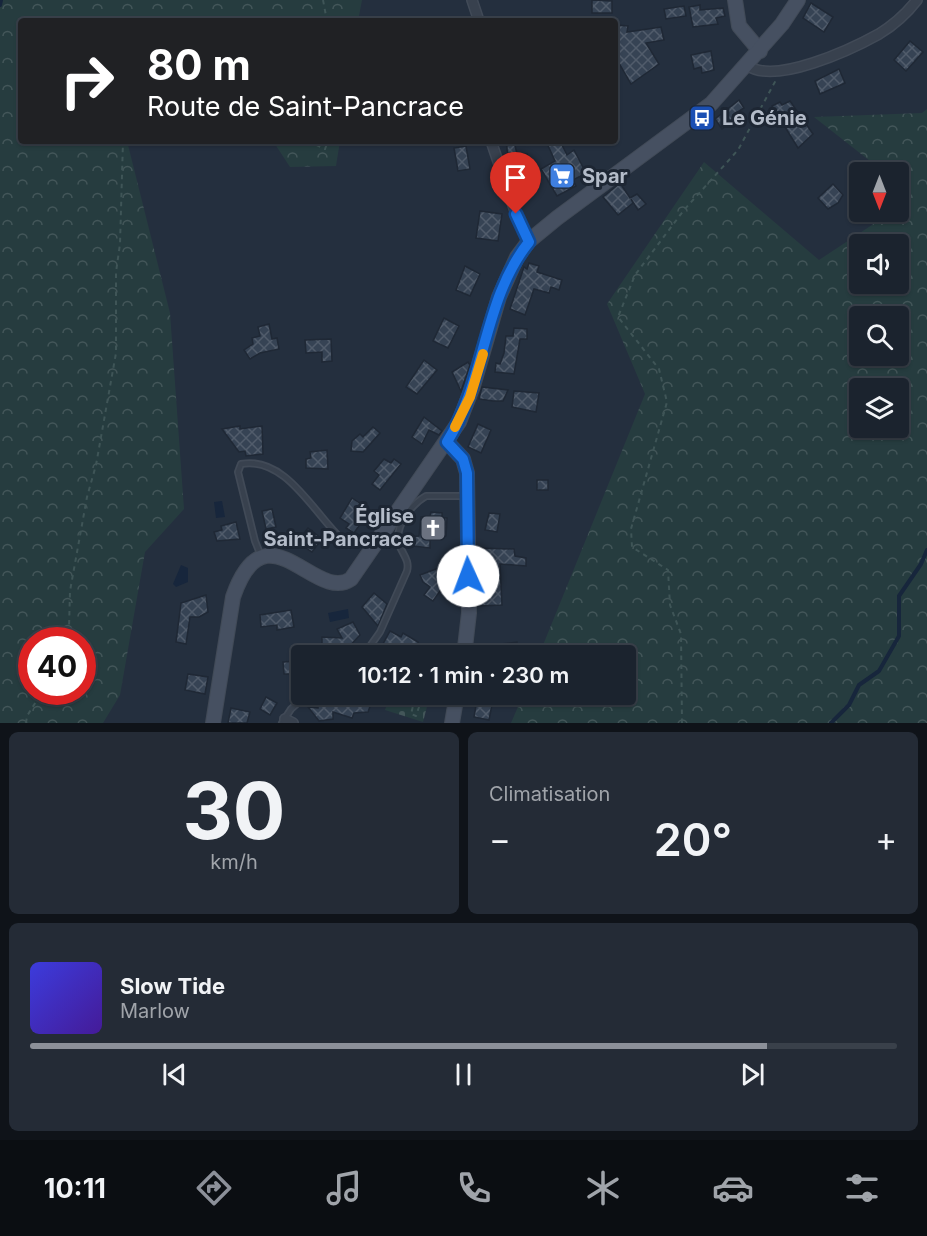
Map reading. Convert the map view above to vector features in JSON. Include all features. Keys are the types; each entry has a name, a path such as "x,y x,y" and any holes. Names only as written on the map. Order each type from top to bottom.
{"street":[{"path":"472,0 478,18"},
{"path":"735,0 739,26 760,51"},
{"path":"213,723 233,597 239,579 251,565 262,558 277,556 290,559 324,582 346,583 358,572 447,442 470,397 507,277 517,257 529,242 557,218 694,119 725,91 760,51 798,0"},
{"path":"747,65 761,72 780,73 825,58 879,34 910,9 917,0"},
{"path":"492,144 516,214 529,242"},
{"path":"447,442 463,459 467,473 470,613 466,645"},
{"path":"452,723 455,705"}],"lane":[{"path":"262,558 255,541 238,472 241,464 261,464 277,472 308,499 334,533 348,544"},
{"path":"371,645 380,632 407,571 408,563 398,538 405,517 426,496 467,496"},
{"path":"287,722 300,705"}],"path":[{"path":"323,0 326,18"},
{"path":"682,723 681,634 670,604 668,570 632,547 631,529 667,402 659,369 618,316 635,275 684,210 738,150 780,73"},
{"path":"69,627 70,591 116,353 116,272 120,244 123,144"},
{"path":"26,723 27,716 34,705"}],"green space":[{"path":"0,0 362,0 359,18 18,18 18,144 128,144 170,313 184,509 145,552 120,695 103,723 0,723"},
{"path":"927,109 927,723 511,723 519,705 636,705 636,645 543,645 645,394 607,304 704,162 819,260 849,240 849,294 909,294 909,234 858,234 876,222 909,222 909,162 870,162 814,117 922,113"},
{"path":"275,144 340,144 336,166 290,167"},
{"path":"387,705 427,705 423,722 385,710"}],"water":[{"path":"222,501 225,517 216,518 214,502"},
{"path":"181,565 188,568 188,582 176,587 173,584"},
{"path":"348,609 349,618 330,622 328,613"}],"building":[{"path":"592,0 612,1 612,13 592,13"},
{"path":"811,3 833,17 824,32 803,18"},
{"path":"700,5 700,10 723,8 725,16 716,18 718,24 693,27 689,7"},
{"path":"684,6 686,16 666,19 664,9"},
{"path":"618,25 628,26 627,32 661,27 664,40 646,43 659,64 631,84 618,61"},
{"path":"910,41 923,52 906,71 894,60"},
{"path":"711,51 714,70 702,73 701,67 694,69 691,55"},
{"path":"839,69 845,83 820,94 815,81"},
{"path":"739,100 744,108 733,115 736,119 722,129 715,119"},
{"path":"790,101 813,134 798,148 772,106"},
{"path":"507,144 515,144 517,154 527,154 532,166 515,173"},
{"name":"Spar","path":"547,144 562,144 567,155 574,150 586,173 573,180 576,186 557,196 541,169 555,161"},
{"path":"466,146 470,169 458,171 454,148"},
{"path":"620,183 630,198 637,194 646,204 638,210 631,199 633,203 618,215 603,197"},
{"path":"833,184 843,195 838,203 828,209 818,198"},
{"path":"480,211 502,214 498,241 476,238"},
{"path":"529,263 539,266 537,272 562,280 559,290 551,287 549,293 534,289 525,315 510,309 524,267 527,269"},
{"path":"465,266 480,274 470,296 456,290"},
{"path":"444,318 459,326 448,348 433,341"},
{"path":"269,324 272,339 277,338 279,349 260,353 250,359 244,350 253,344 252,338 260,336 258,327"},
{"path":"514,328 527,329 527,339 520,339 514,374 495,372 496,363 500,364 504,353 506,336 513,336"},
{"path":"331,339 332,361 322,362 322,352 306,353 305,340"},
{"path":"424,360 437,370 417,394 406,387"},
{"path":"468,362 470,365 461,391 452,372"},
{"path":"482,387 508,390 503,401 493,401 479,399"},
{"path":"514,391 539,393 536,412 512,407"},
{"path":"424,417 442,431 439,435 429,430 422,444 412,437"},
{"path":"478,424 491,430 481,453 468,447"},
{"path":"240,426 240,429 262,426 263,454 246,456 245,451 239,452 222,429"},
{"path":"373,427 380,433 363,452 351,451 352,441 360,434 363,437"},
{"path":"327,450 328,469 306,468 306,459 311,458 310,452"},
{"path":"384,459 391,463 394,459 401,464 380,490 372,484 379,475 374,471"},
{"path":"537,480 548,480 548,490 537,490"},
{"path":"352,498 370,510 354,533 346,528 349,524 340,518"},
{"path":"272,509 276,527 266,529 262,511"},
{"name":"Église Saint-Pancrace","path":"431,512 442,513 442,518 447,518 446,536 430,540 430,548 404,545 403,537 419,536 421,517 430,517"},
{"path":"489,513 500,514 497,532 485,530"},
{"path":"236,522 240,539 217,541 214,532 222,530 221,526"},
{"path":"308,528 322,539 312,552 297,542"},
{"path":"477,548 514,549 515,556 526,558 526,566 500,564 502,605 478,606 478,597 487,597 487,569 477,568"},
{"path":"436,569 439,575 447,581 433,601 424,595 430,587 423,582 420,575"},
{"path":"374,593 387,604 378,626 362,607"},
{"path":"206,595 208,612 199,617 190,617 186,644 176,642 181,603"},
{"path":"291,610 294,627 277,630 277,625 261,627 260,615"},
{"path":"353,622 360,635 351,645 322,645 322,637 342,638 337,629"},
{"path":"390,631 401,637 403,633 418,642 418,645 383,644"},
{"path":"517,642 517,645 502,645"},
{"path":"291,661 291,674 284,674 283,662"},
{"path":"188,674 208,677 205,694 185,690"},
{"path":"266,697 277,703 270,715 260,709"},
{"path":"318,705 371,705 368,712 354,713 352,718 333,712 333,719 319,721 308,707 318,708"},
{"path":"476,705 492,705 489,720 474,717"},
{"path":"231,708 250,712 247,723 228,723"}],"waterway":[{"path":"0,5 1,0"},
{"path":"831,723 849,705 859,685 879,671 899,636 899,596 921,564 927,550"}],"slow traffic":[{"path":"455,427 470,397 483,354"}],"place":[{"name":"Le Génie","path":"702,118"},
{"name":"Spar","path":"562,176"},
{"name":"Église Saint-Pancrace","path":"433,528"}],"route":[{"path":"468,576 467,473 463,459 447,442 470,397 507,277 517,257 529,242 516,214"}]}
